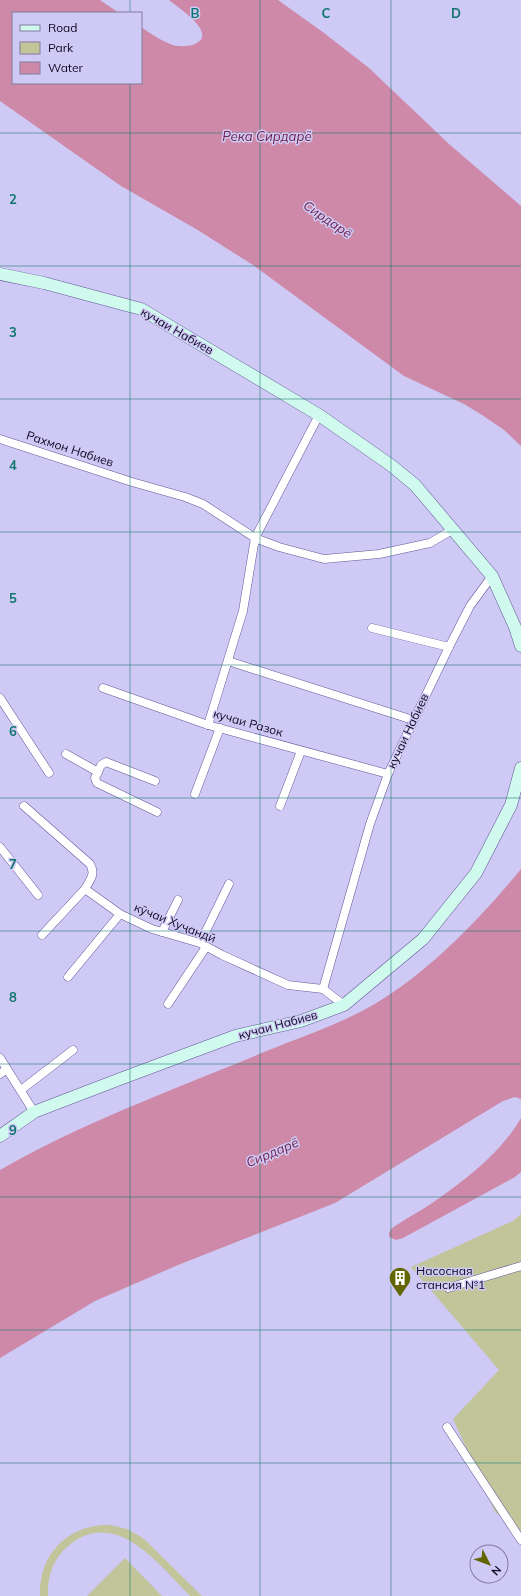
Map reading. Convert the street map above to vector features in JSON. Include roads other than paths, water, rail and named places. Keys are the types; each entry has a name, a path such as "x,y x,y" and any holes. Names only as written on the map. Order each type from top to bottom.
{"main road":[{"name":"кучаи Набиев","path":"0,274 44,283 141,309 319,415 392,466 415,485 492,576 515,627 521,646"},
{"name":"кучаи Набиев","path":"0,1136 34,1112 235,1036 301,1021 344,1005 423,939 476,873 512,805 521,768"}],"street":[{"path":"208,725 243,610 255,538 319,415"},
{"name":"Рахмон Набиев","path":"0,439 132,482 185,497 203,504 255,538"},
{"path":"255,538 278,548 324,559 379,554 430,543 452,530"},
{"name":"кучаи Набиев","path":"323,990 370,824 388,774 413,720 470,606 492,576"},
{"path":"372,628 449,647"},
{"path":"228,661 413,720"},
{"name":"кучаи Разок","path":"104,688 208,725 388,774"},
{"path":"0,698 48,773"},
{"path":"195,794 220,728"},
{"path":"280,806 301,750"},
{"path":"66,754 98,772"},
{"path":"155,781 106,762 101,765 95,778 97,783 157,812"},
{"path":"24,806 90,864 93,869 93,876 85,889 42,935"},
{"path":"0,847 38,895"},
{"path":"168,1004 203,945 229,884"},
{"name":"кӯчаи Хуҷандӣ","path":"85,889 120,914 152,929 203,945 288,985 323,990 344,1005"},
{"path":"162,932 178,900"},
{"path":"68,976 120,914"},
{"path":"21,1090 74,1050"},
{"path":"0,1058 34,1112"},
{"path":"0,1074 7,1069"},
{"path":"448,1288 521,1266"},
{"path":"447,1427 521,1540"}],"water":[{"name":"Река Сирдарё","path":"0,0 100,0 118,12 12,12 12,84 142,84 142,28 176,46 192,45 201,39 202,33 194,20 169,0 278,0 369,68 449,144 521,206 521,446 504,430 464,404 404,376 253,265 196,229 121,186 0,101"},
{"name":"Сирдарё","path":"521,869 521,1099 515,1097 503,1101 335,1203 178,1265 95,1301 0,1358 0,1170 32,1152 98,1121 335,1024 373,1005 394,992 434,961 471,925"},
{"path":"521,1118 521,1172 515,1177 403,1238 396,1240 389,1237 391,1229 438,1199 484,1163 495,1152"}],"place":[{"name":"Насосная стансия №1","path":"400,1298"}]}
